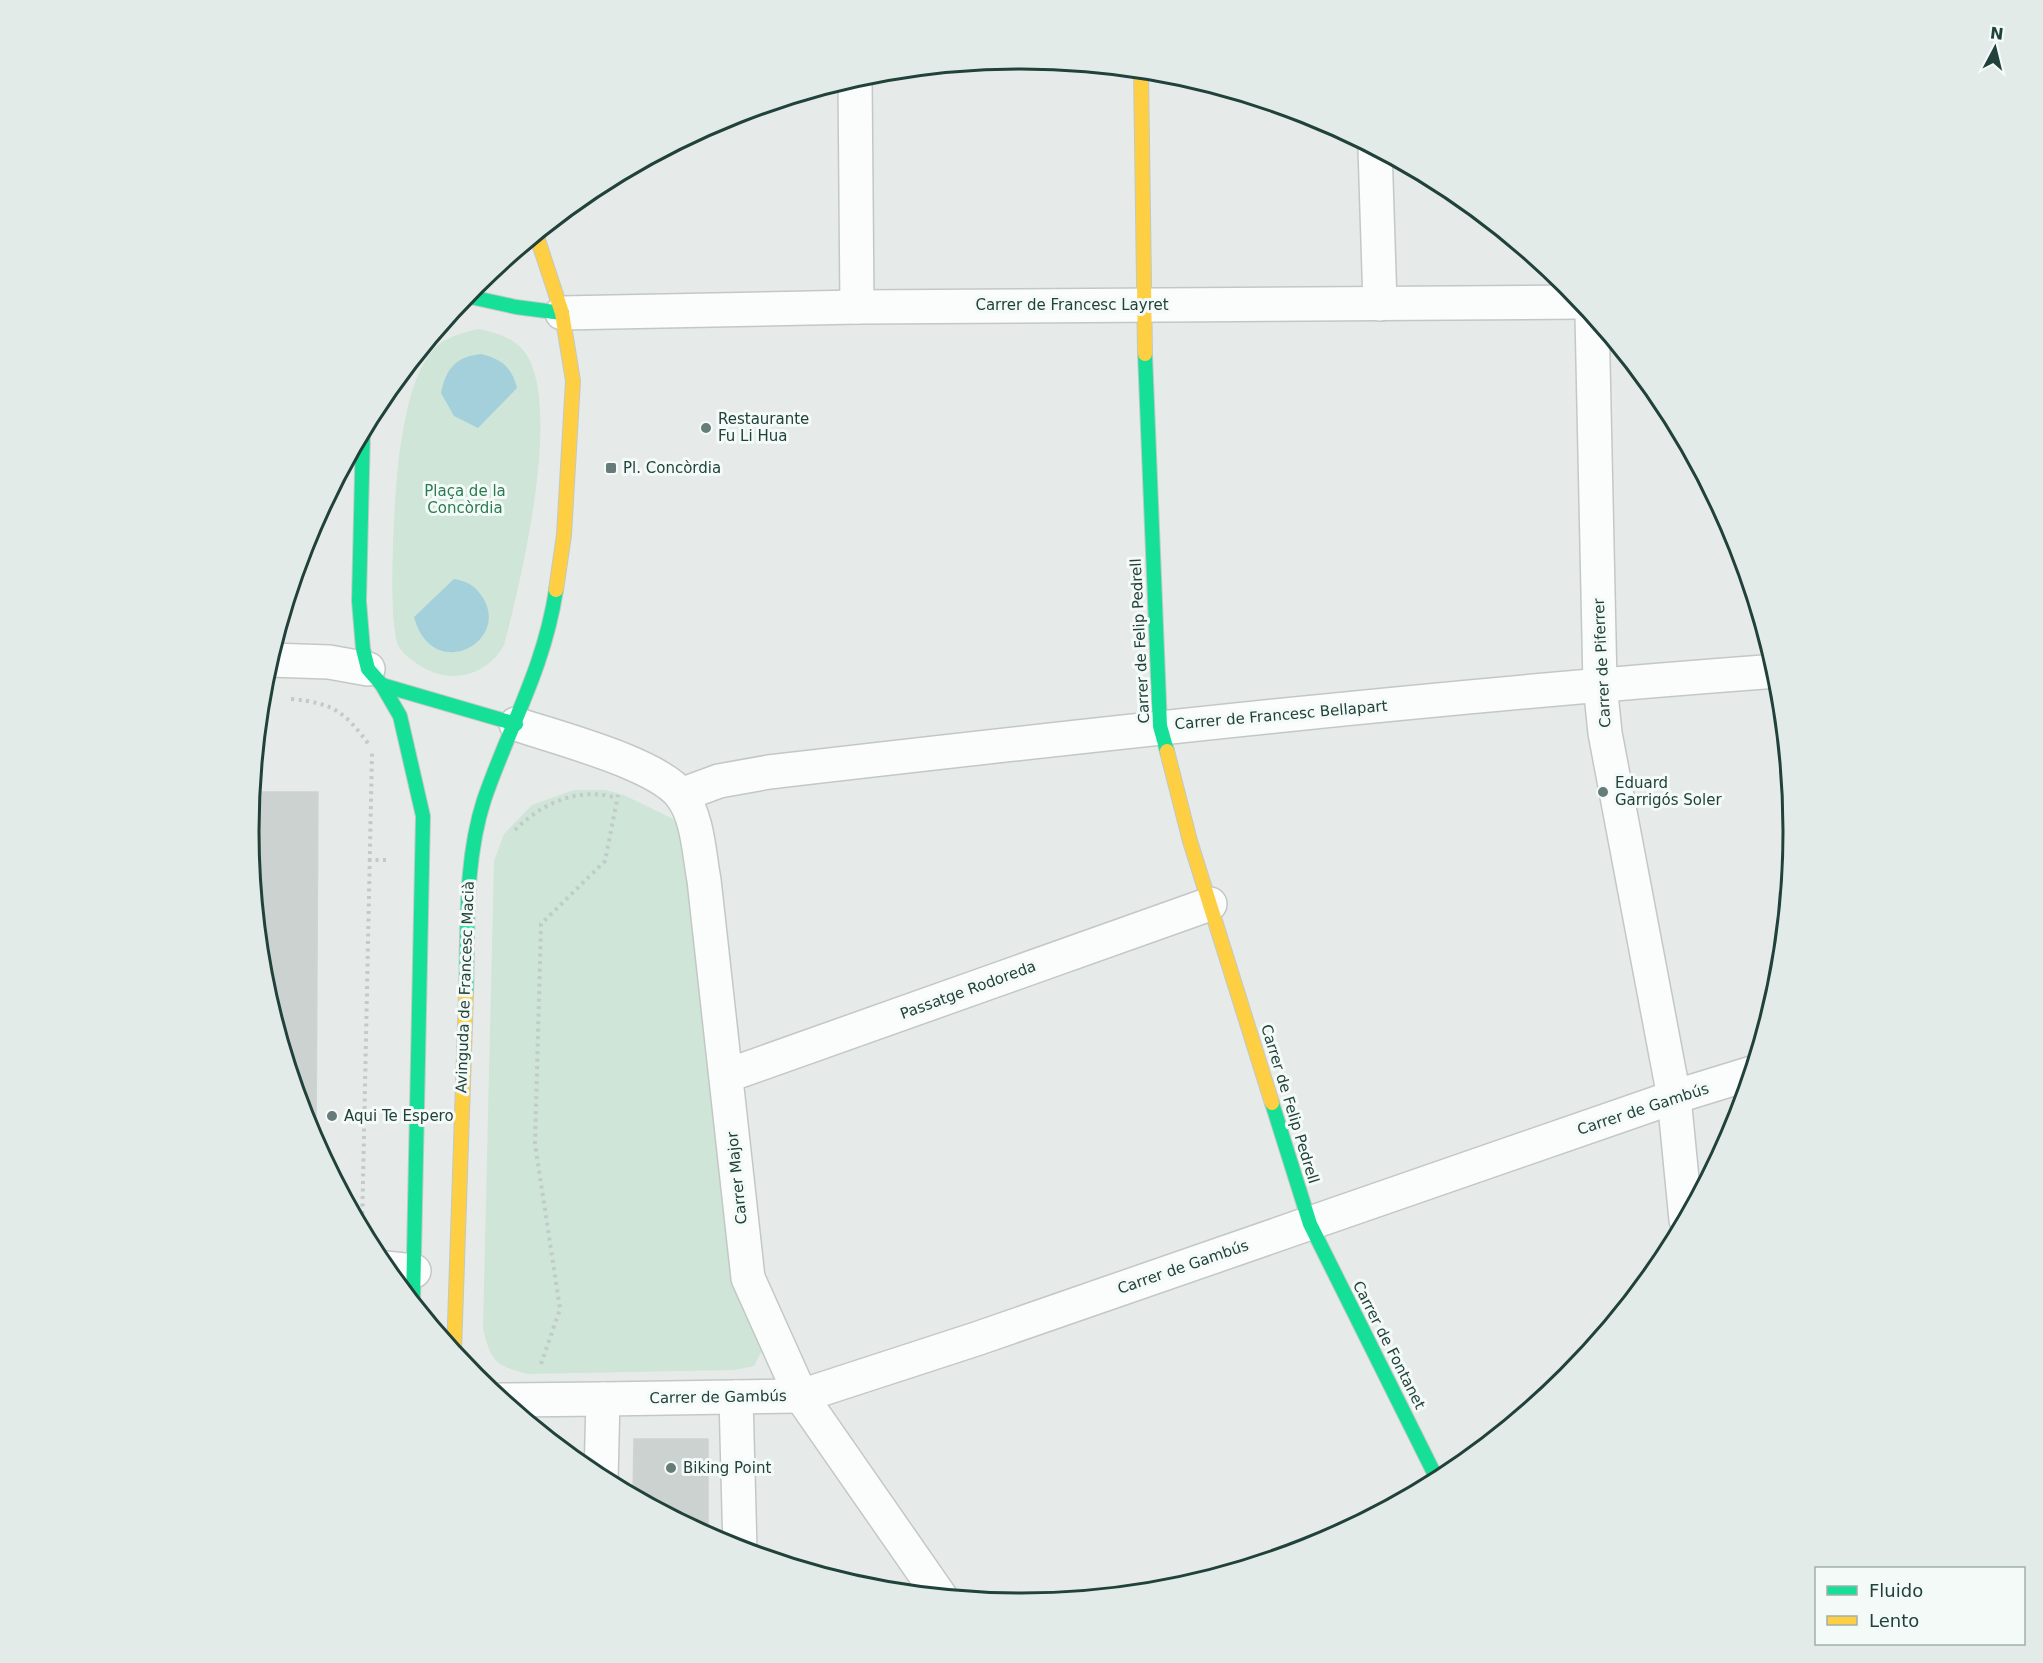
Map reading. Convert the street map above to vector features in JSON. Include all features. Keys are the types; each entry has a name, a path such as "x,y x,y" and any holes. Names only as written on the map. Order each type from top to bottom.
{"main road":[{"name":"Carrer de Felip Pedrell","path":"1142,79 1143,304 1160,726 1190,841 1310,1224"},
{"path":"375,677 516,724 543,654 553,610 564,535 573,390 570,354 562,314 539,242"},
{"path":"477,298 562,314"},
{"path":"363,447 360,629 375,677 400,716 411,755 423,816 400,1270"},
{"name":"Avinguda de Francesc Macià","path":"454,1341 469,870 484,801 516,724"},
{"name":"Carrer de Fontanet","path":"1310,1224 1434,1472"}],"street":[{"path":"855,88 858,307"},
{"path":"1375,157 1380,304"},
{"name":"Carrer de Francesc Layret","path":"562,314 858,307 1570,302"},
{"name":"Carrer de Piferrer","path":"1592,326 1600,684 1605,733 1674,1097 1685,1208"},
{"path":"279,660 329,662 375,677"},
{"name":"Carrer de Francesc Bellapart","path":"681,795 719,781 769,772 1160,726 1600,684 1767,673"},
{"name":"Carrer Major","path":"516,724 606,755 658,776 681,795 693,822 704,880 748,1278 801,1396 935,1588"},
{"name":"Passatge Rodoreda","path":"726,1076 1210,904"},
{"name":"Carrer de Gambús","path":"603,1399 801,1396 976,1339 1674,1097 1744,1076"},
{"path":"736,1397 740,1540"},
{"path":"513,1400 603,1399 601,1467"}],"path":[{"path":"275,680 276,697 324,704 349,718 372,749 362,1215"},
{"path":"509,836 534,812 568,797 589,795 617,798 605,861 541,924 535,1144 560,1309 540,1365"},
{"path":"368,860 389,860"}],"green space":[{"name":"Plaça de la Concòrdia","path":"479,329 509,339 523,350 535,374 540,408 540,449 528,539 504,645 496,656 477,671 454,676 442,675 419,665 403,652 395,633 392,580 396,485 405,419 421,369 434,349 444,341 461,333"},
{"path":"574,790 605,790 624,795 673,819 684,837 765,1345 754,1366 734,1370 528,1374 501,1365 492,1355 486,1340 483,1329 494,861 504,834 532,805"}],"water":[{"path":"481,354 505,365 517,388 478,428 454,416 441,393 449,370 454,365 465,358"},
{"path":"454,579 473,586 481,595 488,612 487,627 479,640 467,649 452,652 437,649 424,638 414,617"}],"building":[{"path":"261,792 318,792 316,1121 299,1077 274,980 266,931 259,832"},
{"name":"Biking Point","path":"634,1439 708,1439 708,1526 633,1488"}],"traffic: fast":[{"path":"476,298 516,307 562,313"},
{"path":"1145,354 1160,726 1167,751"},
{"path":"363,447 359,601 363,649 368,669 382,685 400,716 423,816 413,1291"},
{"path":"466,994 468,896 478,824 494,773 535,672 556,590"},
{"path":"382,685 516,724"},
{"path":"1272,1103 1310,1224 1434,1472"}],"traffic: slow":[{"path":"1141,79 1145,354"},
{"path":"539,242 562,313 573,381 564,535 556,590"},
{"path":"1167,751 1190,841 1272,1103"},
{"path":"454,1341 466,994"}],"place":[{"name":"Restaurante Fu Li Hua","path":"706,428"},
{"name":"Pl. Concòrdia","path":"611,468"},
{"name":"Eduard Garrigós Soler","path":"1603,792"},
{"name":"Aqui Te Espero","path":"332,1116"},
{"name":"Biking Point","path":"671,1468"}]}
